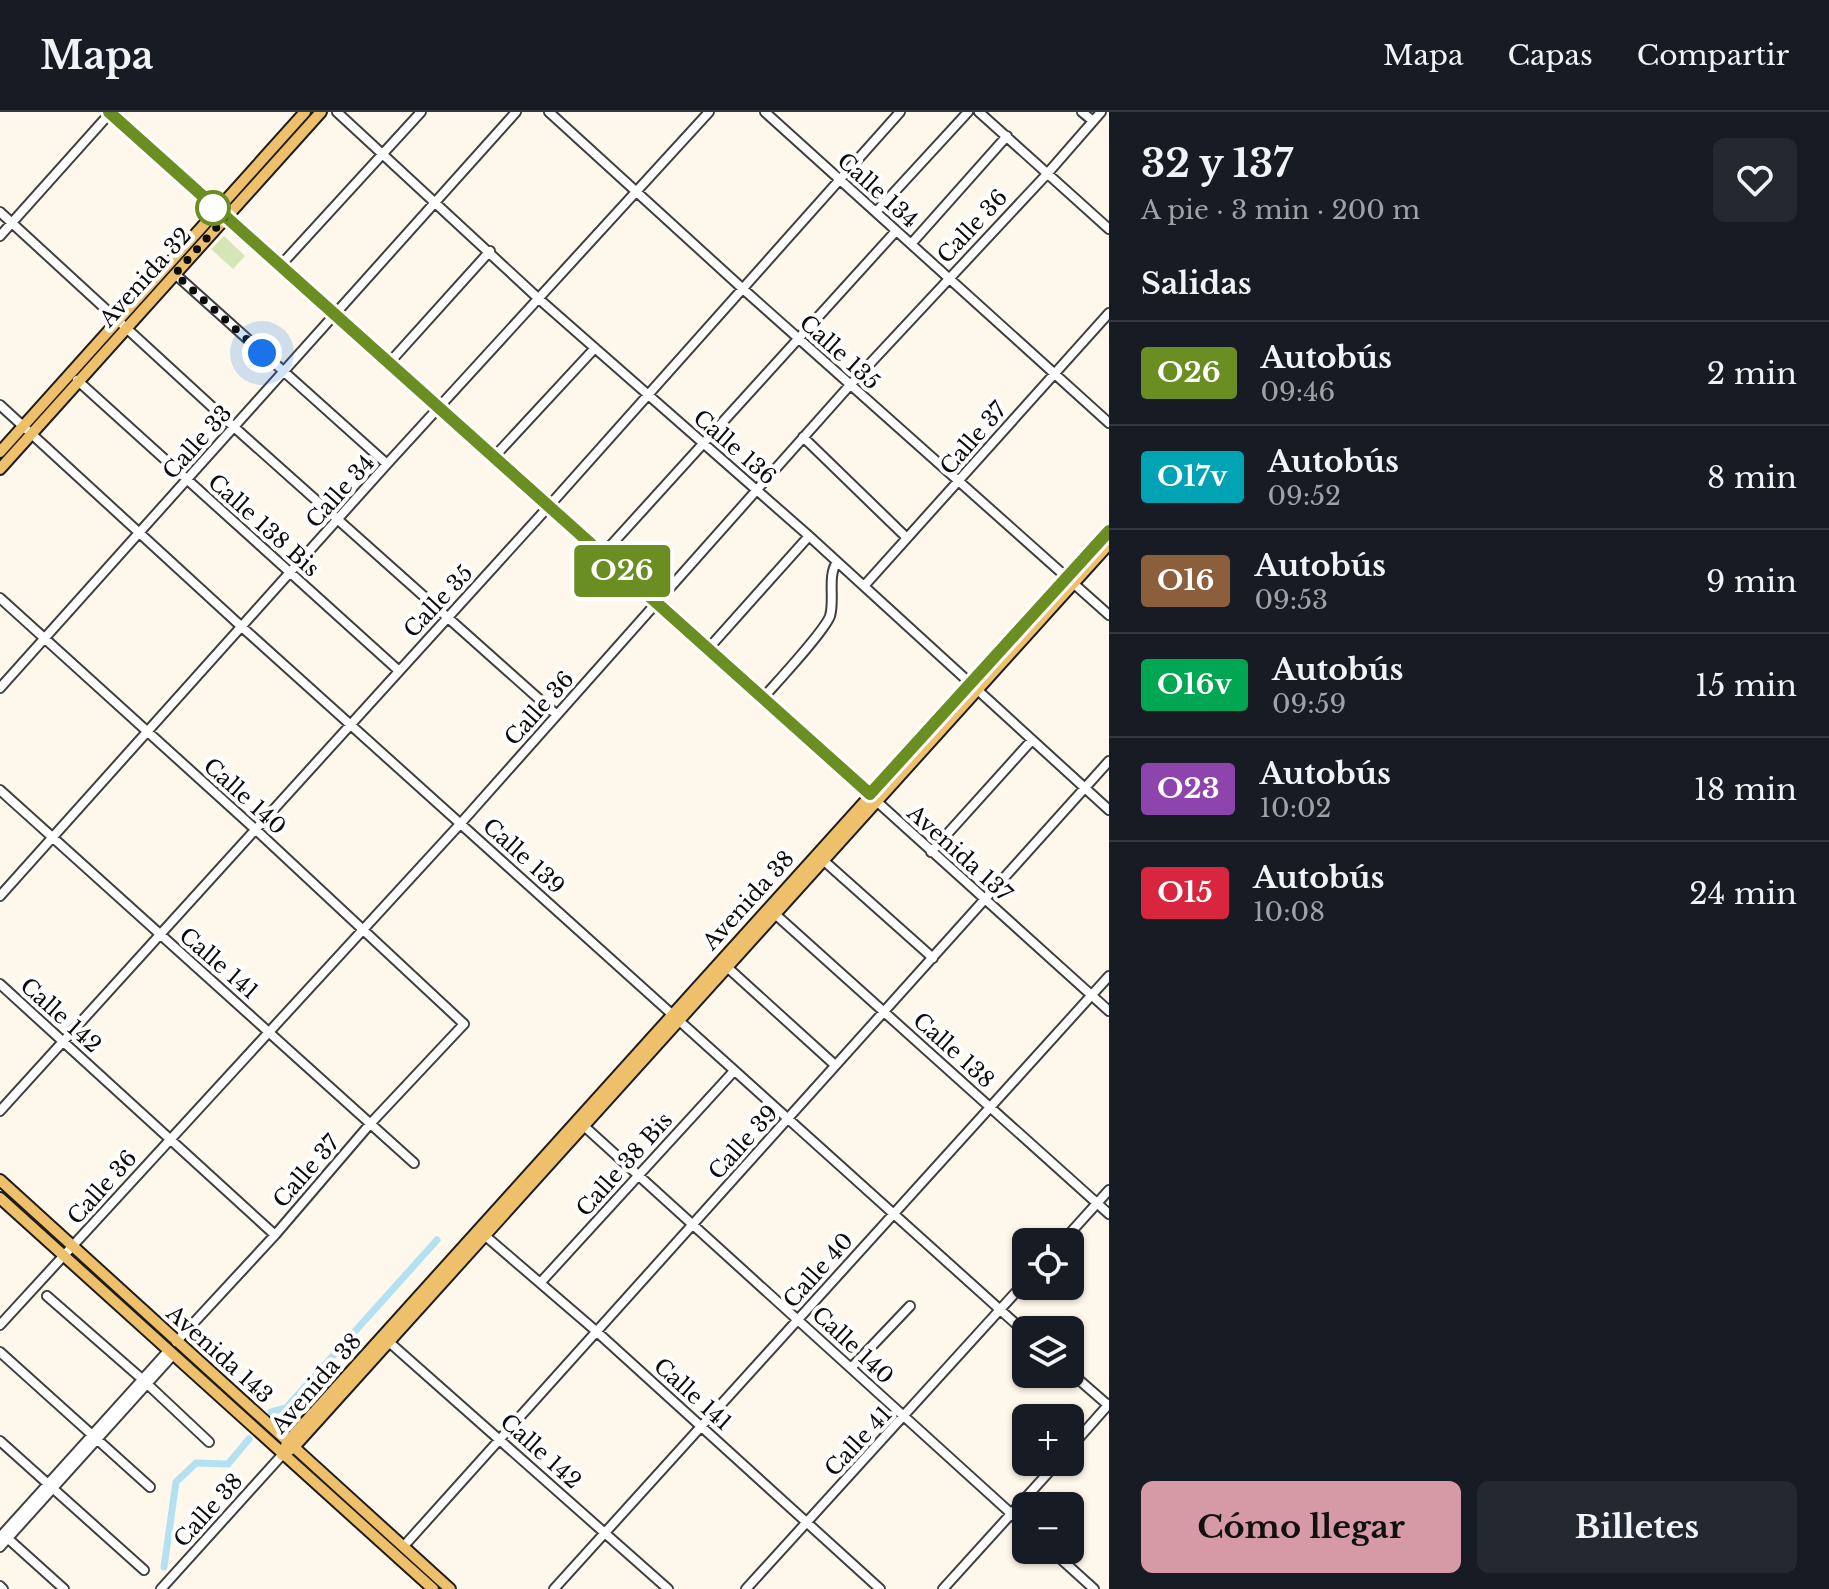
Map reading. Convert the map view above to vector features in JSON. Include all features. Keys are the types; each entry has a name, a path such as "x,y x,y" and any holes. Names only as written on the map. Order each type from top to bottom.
{"main road":[{"name":"Avenida 32","path":"0,469 80,382 122,324 215,209 305,112"},
{"name":"Avenida 32","path":"0,452 70,374 175,274 321,112"},
{"name":"Avenida 38","path":"282,1455 1070,580 1109,531"},
{"name":"Avenida 38","path":"1070,580 1109,544"},
{"name":"Avenida 38","path":"291,1444 389,1342 482,1232 584,1126 676,1017 775,914 873,798"},
{"name":"Avenida 143","path":"0,1180 450,1589"},
{"name":"Avenida 143","path":"0,1198 433,1589"}],"street":[{"name":"Avenida 137","path":"110,112 1109,1011"},
{"path":"0,236 110,112"},
{"name":"Calle 136","path":"337,112 539,299 809,536 1109,810"},
{"path":"280,266 421,112"},
{"name":"Calle 33","path":"0,688 516,112"},
{"name":"Calle 135","path":"549,112 797,338 1109,615"},
{"name":"Calle 34","path":"0,896 387,464 709,112"},
{"name":"Calle 134","path":"765,112 1109,423"},
{"name":"Calle 35","path":"0,1111 549,506 900,112"},
{"path":"876,212 968,112"},
{"path":"979,112 1109,229"},
{"path":"1082,112 1093,121"},
{"name":"Calle 36","path":"0,1325 461,823 756,489 1101,112"},
{"path":"911,244 1007,136"},
{"path":"0,212 234,427 557,715"},
{"path":"603,554 896,231"},
{"path":"390,362 490,251"},
{"path":"175,274 387,464"},
{"name":"Calle 37","path":"864,586 1109,313"},
{"path":"494,457 595,348"},
{"name":"Calle 138 Bis","path":"70,374 398,670"},
{"name":"Calle 139","path":"0,405 349,724 1012,1321"},
{"path":"803,437 907,538"},
{"path":"708,649 809,536"},
{"path":"763,698 828,620 833,571 837,562"},
{"name":"Calle 140","path":"0,598 363,928 464,1024"},
{"path":"931,852 1032,740"},
{"name":"Calle 39","path":"403,1547 835,1065 986,902 1109,761"},
{"name":"Calle 141","path":"0,790 414,1163"},
{"path":"823,860 933,958"},
{"name":"Calle 138","path":"775,914 1109,1214"},
{"path":"727,967 835,1065"},
{"name":"Calle 40","path":"554,1589 1109,976"},
{"name":"Calle 142","path":"0,984 275,1235"},
{"name":"Calle 37","path":"176,1342 275,1235 370,1124 464,1024"},
{"name":"Calle 38 Bis","path":"541,1282 734,1071"},
{"name":"Calle 140","path":"584,1126 1011,1514"},
{"path":"1075,1228 1109,1190"},
{"name":"Calle 141","path":"482,1232 596,1331 880,1589"},
{"path":"47,1296 209,1442"},
{"name":"Calle 41","path":"746,1589 1012,1297"},
{"path":"851,1368 910,1306"},
{"name":"Calle 142","path":"389,1342 668,1589"},
{"path":"0,1352 150,1487"},
{"path":"0,1547 2,1535 170,1353"},
{"path":"1084,1384 1109,1405 1084,1433"},
{"path":"0,1441 144,1570"},
{"name":"Calle 38","path":"161,1589 282,1455"},
{"path":"943,1589 1045,1476"},
{"path":"2,1535 64,1589"},
{"path":"1066,1564 1094,1589"}],"green space":[{"path":"224,236 245,256 233,269 211,249"}],"waterway":[{"path":"271,1412 286,1408 437,1240"},
{"path":"164,1567 176,1482 196,1463 228,1464 249,1439"}],"bus line":[{"name":"O26","path":"109,112 870,794 1109,531"}],"route":[{"path":"213,208 225,218 175,274 262,353"}]}
